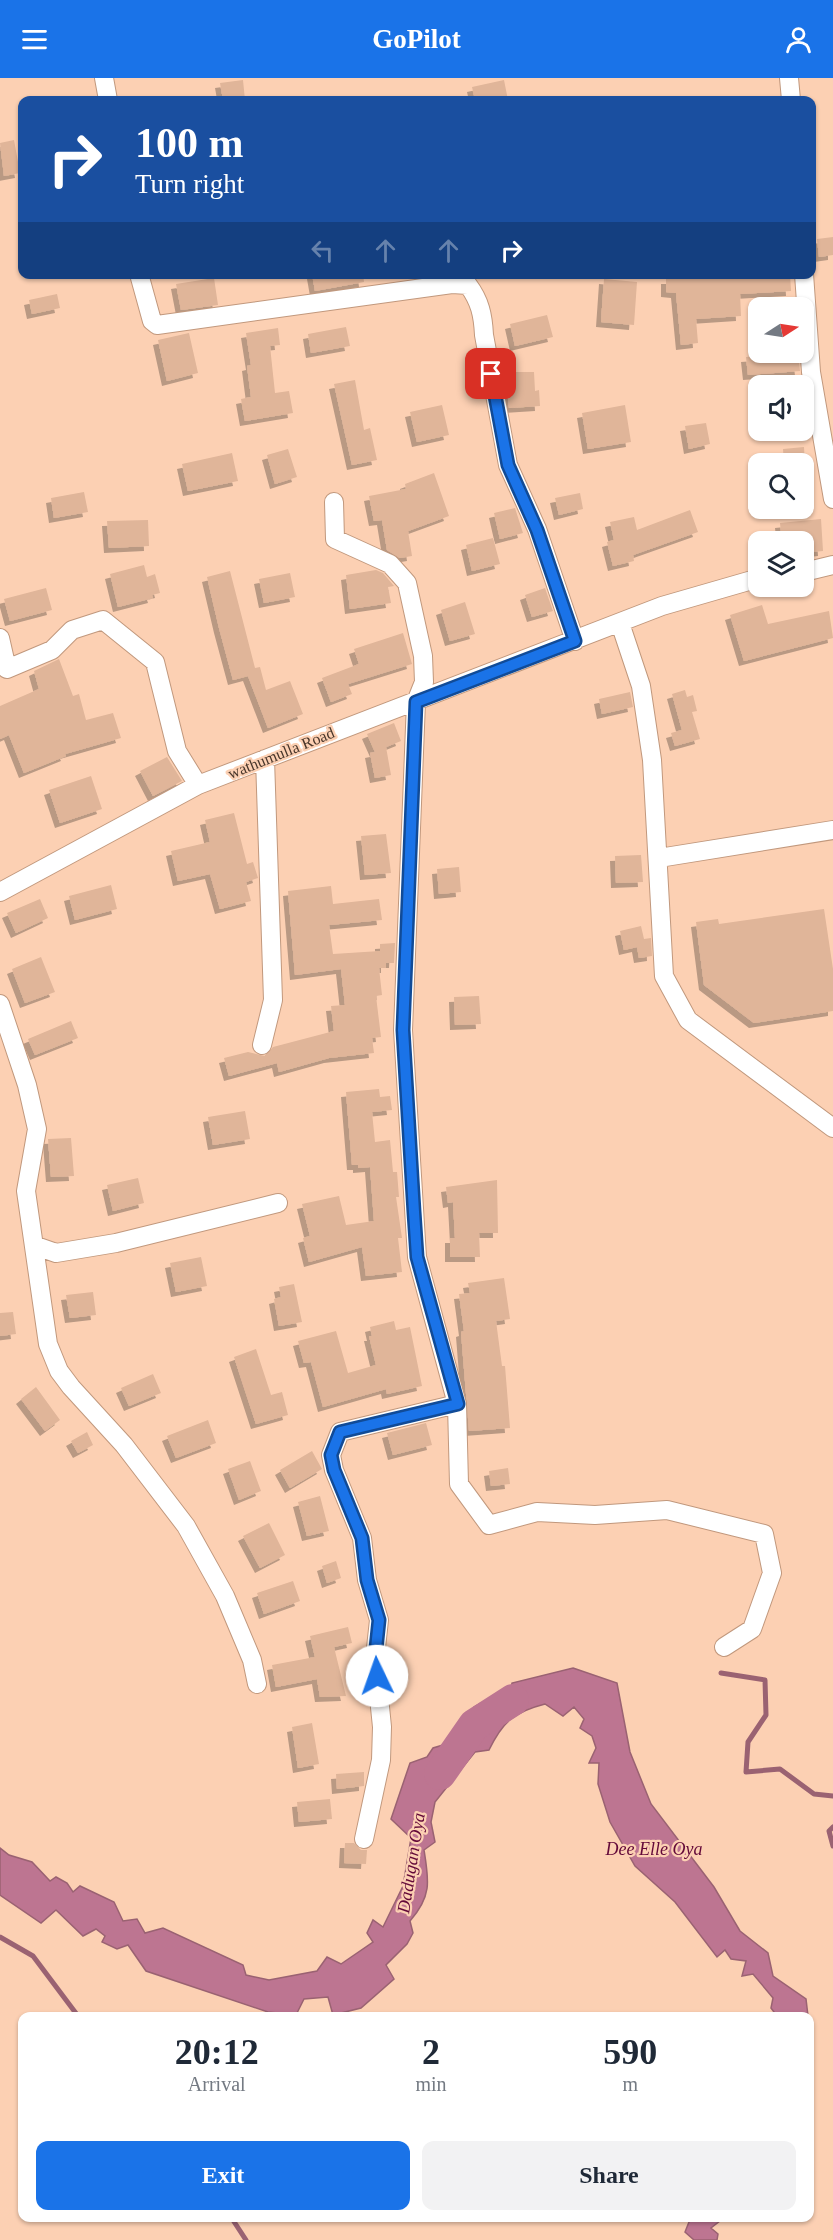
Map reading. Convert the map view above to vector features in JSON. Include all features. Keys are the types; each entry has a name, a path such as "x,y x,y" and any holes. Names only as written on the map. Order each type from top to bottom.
{"street":[{"path":"104,78 107,96"},
{"path":"789,78 790,96"},
{"path":"140,279 152,321 157,326 452,284 468,285 477,297 483,316 484,334 508,465 537,530 575,641"},
{"path":"804,279 811,372 833,499"},
{"path":"334,502 335,539 390,564 407,583 423,656 424,682 416,702 403,1030 417,1257 458,1404 459,1484 489,1525 537,1512 595,1515 667,1510 764,1534 772,1573 752,1629 724,1647"},
{"path":"814,570 833,565"},
{"name":"wathumulla Road","path":"0,892 198,785 662,606 748,581"},
{"path":"0,638 3,670 52,650 72,630 103,620 155,662 177,751 198,785"},
{"path":"620,623 641,686 652,760 664,976 688,1020 833,1128"},
{"path":"262,1045 273,1000 265,759"},
{"path":"659,858 833,830"},
{"path":"0,1004 27,1085 36,1129 26,1191 36,1246 48,1344 59,1371 124,1445 186,1526 225,1596 252,1660 257,1684"},
{"path":"36,1246 56,1253 116,1243 278,1203"},
{"path":"364,1839 381,1760 382,1727 375,1658 379,1620 367,1580 362,1538 334,1470 331,1455 340,1432 458,1404"}],"water":[{"name":"Dee Elle Oya","path":"573,1668 617,1683 630,1752 651,1804 714,1887 740,1931 768,1953 773,1976 806,1999 808,2012 774,2012 771,2008 773,1998 753,1974 742,1976 746,1961 731,1959 725,1950 717,1957 675,1902 635,1866 610,1822 598,1784 599,1763 589,1763 596,1748 592,1736 580,1728 584,1719 574,1707 563,1716 545,1704 517,1714 499,1732 489,1750 475,1752 435,1802 431,1822 435,1842 424,1850 427,1888 422,1904 410,1921 413,1933 407,1944 386,1965 394,1979 361,2008 332,2012 328,1997 304,1999 298,2012 268,2012 146,1971 128,1945 117,1949 102,1942 105,1936 96,1929 83,1936 56,1910 41,1923 0,1895 0,1848 9,1855 32,1862 50,1881 56,1877 67,1883 73,1892 80,1886 114,1902 123,1921 137,1919 145,1933 163,1928 243,1965 246,1975 269,1980 317,1971 327,1957 341,1964 373,1942 367,1933 373,1920 383,1927 403,1886 411,1838 391,1819 410,1763 427,1757 433,1748 470,1737 479,1727 474,1707 481,1703 490,1709 509,1699 512,1683"},
{"path":"689,2222 719,2222 711,2228 718,2234 717,2240 694,2240 685,2232"}],"building":[{"path":"243,80 245,96 222,96 220,83"},
{"path":"504,80 507,96 474,96 472,87"},
{"path":"14,140 18,173 4,176 0,143"},
{"path":"833,237 833,255 819,257 817,239"},
{"path":"214,279 218,305 181,310 176,284"},
{"path":"313,279 364,279 364,282 315,291"},
{"path":"604,279 637,282 634,325 601,322"},
{"path":"666,279 790,279 791,291 740,294 741,316 696,319 698,343 681,345 676,293 666,292"},
{"path":"57,294 60,308 32,314 29,300"},
{"path":"547,315 553,337 515,346 510,324"},
{"path":"346,327 350,346 311,353 308,334"},
{"path":"278,328 280,345 270,346 275,393 289,391 293,413 245,421 241,399 251,397 247,366 251,365 246,333"},
{"path":"189,333 198,373 167,381 158,340"},
{"path":"746,357 748,357 748,363 799,363 800,371 748,375"},
{"path":"505,372 534,372 535,391 539,390 540,406 509,408"},
{"path":"355,380 364,430 370,428 377,460 352,465 334,384"},
{"path":"442,405 449,435 417,442 410,412"},
{"path":"625,405 631,442 588,449 582,413"},
{"path":"706,423 710,444 689,449 685,426"},
{"path":"804,447 804,453 783,453 783,449"},
{"path":"288,449 297,477 275,484 267,455"},
{"path":"232,453 238,481 188,491 182,464"},
{"path":"434,473 449,516 408,531 412,556 400,558 387,550 382,520 374,521 369,496 406,489 405,484"},
{"path":"84,492 88,512 54,518 51,498"},
{"path":"580,493 583,509 559,515 555,498"},
{"path":"515,508 523,533 500,539 494,513"},
{"path":"690,510 698,532 633,555 634,561 613,566 607,542 614,540 610,522 634,517 637,530"},
{"path":"821,519 823,551 814,552 814,531 781,531 780,523"},
{"path":"148,520 149,546 109,548 107,521"},
{"path":"493,538 500,564 472,571 466,545"},
{"path":"144,565 147,577 155,574 160,593 152,595 153,598 118,607 110,574"},
{"path":"376,570 383,573 394,586 388,587 391,603 350,609 346,575"},
{"path":"230,571 255,668 260,667 266,690 290,681 303,714 268,728 248,676 233,680 219,628 207,577"},
{"path":"290,573 295,597 264,603 259,579"},
{"path":"46,588 52,610 10,621 4,599"},
{"path":"545,588 553,611 532,617 525,595"},
{"path":"465,602 475,634 450,641 441,610"},
{"path":"762,605 768,624 829,611 833,638 744,661 730,615"},
{"path":"403,633 412,664 348,684 352,694 331,702 322,678 359,664 354,649"},
{"path":"59,659 73,696 79,694 86,720 113,713 121,738 65,754 66,756 24,773 9,735 0,739 0,706 39,689 34,671"},
{"path":"685,690 687,697 693,695 697,711 692,712 700,739 675,746 671,733 682,730 672,694"},
{"path":"630,692 633,707 602,714 599,699"},
{"path":"394,723 401,741 386,747 391,775 375,778 370,753 375,752 367,734"},
{"path":"167,757 182,781 153,796 140,771"},
{"path":"91,776 102,809 60,823 49,790"},
{"path":"234,813 247,864 253,862 258,878 246,882 251,901 220,909 210,874 178,881 171,851 210,842 205,820"},
{"path":"386,834 391,873 365,875 361,836"},
{"path":"641,855 643,882 616,883 615,856"},
{"path":"459,867 461,892 439,894 437,869"},
{"path":"111,885 117,909 75,920 69,896"},
{"path":"331,886 333,904 379,899 382,920 329,925 333,954 380,951 380,944 395,943 394,963 386,963 386,968 379,968 382,995 376,996 381,1037 372,1038 374,1053 329,1058 279,1072 277,1063 229,1076 224,1058 248,1052 265,1056 273,1047 334,1031 331,1006 345,1005 341,969 295,975 288,891"},
{"path":"40,899 48,918 16,933 7,913"},
{"path":"824,909 833,969 833,1011 754,1023 704,985 696,922 718,919 719,924"},
{"path":"641,926 644,939 651,938 652,956 639,958 637,947 624,950 620,931"},
{"path":"41,957 55,992 25,1003 12,969"},
{"path":"479,996 481,1024 455,1025 454,997"},
{"path":"71,1021 78,1038 35,1055 28,1039"},
{"path":"379,1089 380,1097 390,1096 392,1110 372,1112 375,1142 390,1140 393,1172 397,1172 399,1197 396,1197 402,1238 398,1238 402,1272 366,1276 362,1247 309,1262 303,1238 310,1236 302,1204 339,1196 346,1225 374,1221 370,1167 358,1168 358,1165 352,1165 346,1092"},
{"path":"245,1111 250,1139 213,1145 208,1117"},
{"path":"71,1138 74,1176 51,1177 48,1139"},
{"path":"138,1178 144,1203 113,1211 107,1185"},
{"path":"497,1180 498,1233 479,1233 480,1257 450,1257 450,1238 455,1238 453,1202 448,1203 446,1187"},
{"path":"201,1257 207,1286 176,1292 170,1263"},
{"path":"504,1278 510,1319 496,1321 502,1366 505,1366 510,1428 469,1431 461,1332 464,1331 459,1294 470,1293 468,1283"},
{"path":"294,1284 302,1322 279,1326 274,1299 281,1297 279,1287"},
{"path":"93,1292 96,1315 70,1318 66,1295"},
{"path":"13,1312 16,1334 0,1336 0,1313"},
{"path":"394,1321 396,1330 410,1327 422,1386 387,1394 386,1389 323,1407 311,1362 304,1363 298,1341 336,1331 348,1373 376,1365 369,1336 372,1336 370,1327"},
{"path":"256,1349 271,1395 282,1392 288,1415 256,1424 234,1357"},
{"path":"153,1374 161,1393 129,1406 121,1388"},
{"path":"36,1387 60,1420 45,1431 21,1399"},
{"path":"208,1420 216,1443 176,1458 167,1436"},
{"path":"426,1423 432,1445 393,1455 387,1433"},
{"path":"87,1432 93,1445 78,1453 71,1441"},
{"path":"312,1451 322,1469 290,1488 280,1470"},
{"path":"250,1461 261,1491 239,1500 228,1469"},
{"path":"508,1468 510,1484 491,1486 489,1471"},
{"path":"320,1496 329,1531 307,1536 298,1502"},
{"path":"269,1523 285,1555 260,1568 243,1536"},
{"path":"336,1561 341,1578 327,1583 322,1566"},
{"path":"293,1581 300,1601 264,1614 257,1593"},
{"path":"348,1627 352,1643 334,1647 346,1696 320,1697 317,1679 276,1687 272,1665 315,1657 310,1636"},
{"path":"312,1723 319,1764 298,1768 292,1727"},
{"path":"364,1772 364,1786 337,1789 336,1774"},
{"path":"330,1799 332,1819 299,1822 297,1802"},
{"path":"345,1843 354,1843 361,1850 367,1850 366,1864 344,1863"}],"waterway":[{"path":"721,1673 765,1680 766,1715 748,1742 746,1772 780,1769 814,1794 833,1796"},
{"name":"Dadugan Oya","path":"440,1774 474,1725 513,1700"},
{"path":"833,1827 829,1831 833,1846"},
{"path":"0,1937 33,1956 75,2012"},
{"path":"234,2222 246,2240"}],"route":[{"path":"377,1676 375,1658 379,1620 367,1580 362,1538 334,1470 331,1455 340,1432 458,1404 417,1257 403,1030 416,702 575,641 537,530 508,465 491,374"}]}
